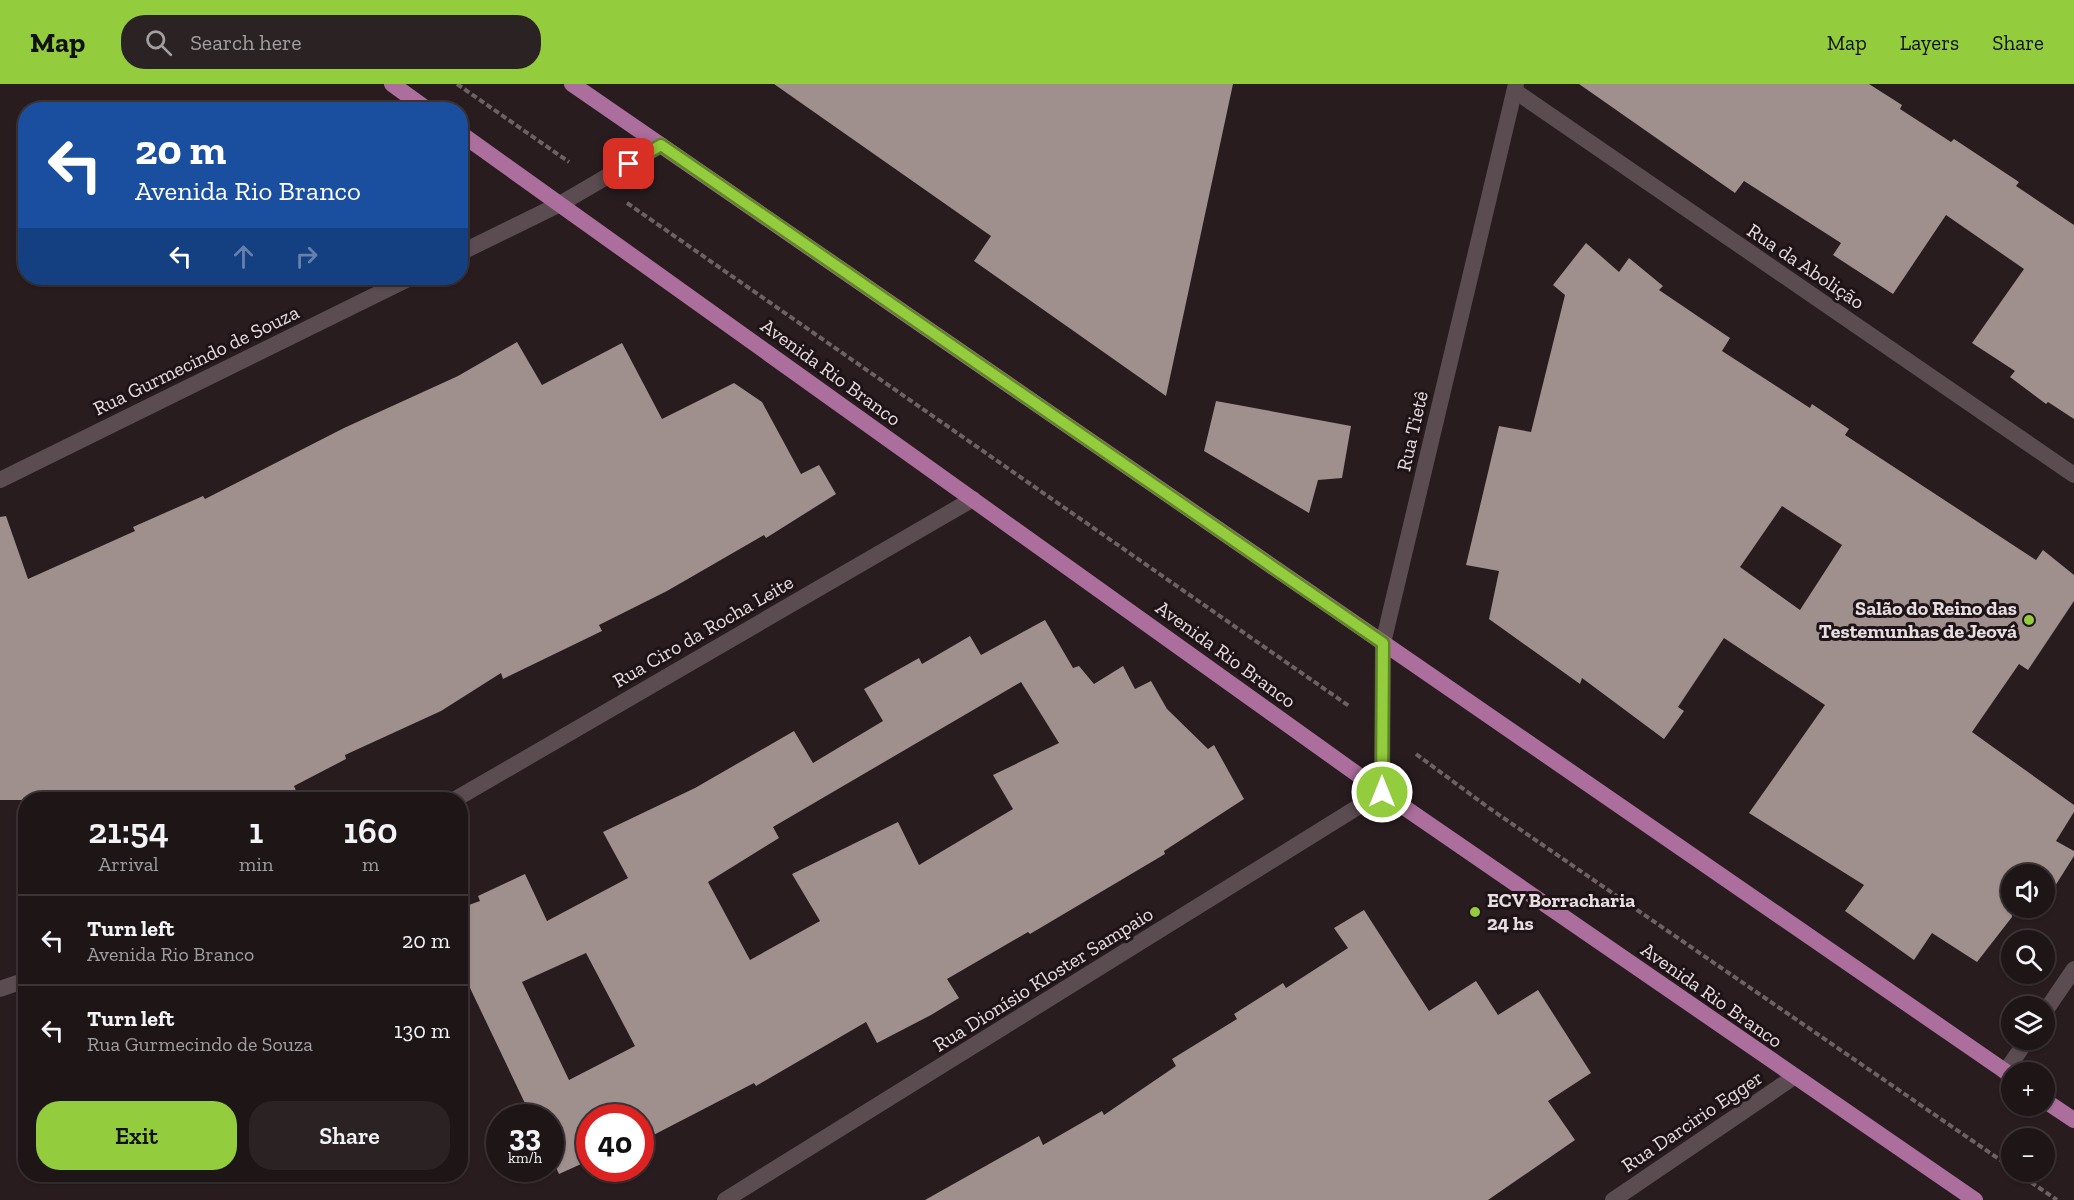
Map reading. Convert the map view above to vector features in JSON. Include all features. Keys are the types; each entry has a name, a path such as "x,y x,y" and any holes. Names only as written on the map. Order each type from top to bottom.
{"main road":[{"path":"392,84 417,102"},
{"path":"572,84 2001,1069"},
{"name":"Avenida Rio Branco","path":"468,139 1382,792 1975,1200"},
{"path":"2055,1107 2074,1120"}],"street":[{"name":"Rua da Abolição","path":"1516,87 2074,475"},
{"name":"Rua Tietê","path":"1382,792 1383,643 1516,87"},
{"path":"468,249 560,204 661,145"},
{"name":"Rua Gurmecindo de Souza","path":"0,480 396,285"},
{"name":"Rua Ciro da Rocha Leite","path":"468,792 974,499"},
{"name":"Rua Dionísio Kloster Sampaio","path":"725,1200 1382,792"},
{"path":"2055,997 2074,969"},
{"path":"0,989 18,983"},
{"name":"Rua Darcirio Egger","path":"1613,1200 1794,1077"}],"path":[{"path":"457,84 1382,729 1498,814 2001,1160"},
{"path":"2031,1182 2058,1200"}],"building":[{"path":"774,84 1233,84 1166,396 974,261 991,236"},
{"path":"1579,84 1869,84 1902,105 1900,109 1951,142 1954,139 2019,182 2016,186 2074,225 2074,419 2048,402 2046,404 2010,377 2015,371 1972,343 2024,269 1946,215 1893,294 1833,255 1841,243 1744,181 1735,193"},
{"path":"1586,243 1619,272 1629,258 1663,286 1659,290 1730,338 1722,351 1810,408 1812,404 1849,429 1845,435 2036,560 2043,550 2074,575 2074,601 2028,670 2019,664 1972,732 2074,805 2074,812 2056,841 2074,851 2074,856 2055,886 2055,864 2001,864 2001,918 2011,918 1977,962 1932,933 1914,960 1845,911 1864,885 1749,813 1825,705 1724,638 1678,707 1684,711 1664,739 1582,678 1580,684 1489,619 1499,571 1466,565 1499,426 1531,432 1565,295 1553,285","holes":["1782,506 1842,545 1800,610 1740,567"]},
{"path":"517,342 542,385 622,343 662,419 734,383 762,402 801,474 819,465 836,494 766,538 764,535 667,591 599,625 602,631 503,679 501,673 441,711 345,755 346,759 294,786 297,792 18,792 18,800 0,800 0,517 6,516 28,579 135,531 133,527 203,496 205,499 344,428 458,376"},
{"path":"1216,401 1351,426 1342,478 1318,480 1309,513 1204,451"},
{"path":"1045,620 1073,668 1079,666 1094,684 1123,666 1135,689 1151,681 1167,709 1208,749 1214,745 1244,799 1164,851 1165,854 1030,934 1028,932 947,979 959,998 877,1043 866,1022 756,1086 754,1083 654,1135 654,1104 576,1104 576,1166 564,1172 564,1104 525,1104 468,984 468,905 480,901 478,896 525,874 547,921 628,878 603,832 695,788 794,731 813,763 883,721 864,689 919,658 922,664 970,636 981,655","holes":["1021,682 1059,743 993,775 1013,809 919,865 898,822 792,874 820,921 750,960 708,882 779,838 773,827","586,953 635,1046 569,1080 522,982"]},
{"path":"1364,910 1429,1011 1476,981 1498,1015 1538,990 1591,1073 1548,1101 1575,1140 1488,1200 925,1200 1039,1136 1043,1145 1102,1111 1104,1115 1176,1066 1172,1059 1237,1019 1234,1014 1283,983 1286,988 1348,948 1334,928"}],"place":[{"name":"Salão do Reino das Testemunhas de Jeová","path":"2029,620"},
{"name":"ECV Borracharia 24 hs","path":"1475,912"}],"route":[{"path":"629,164 661,145 1383,643 1382,792"}]}
